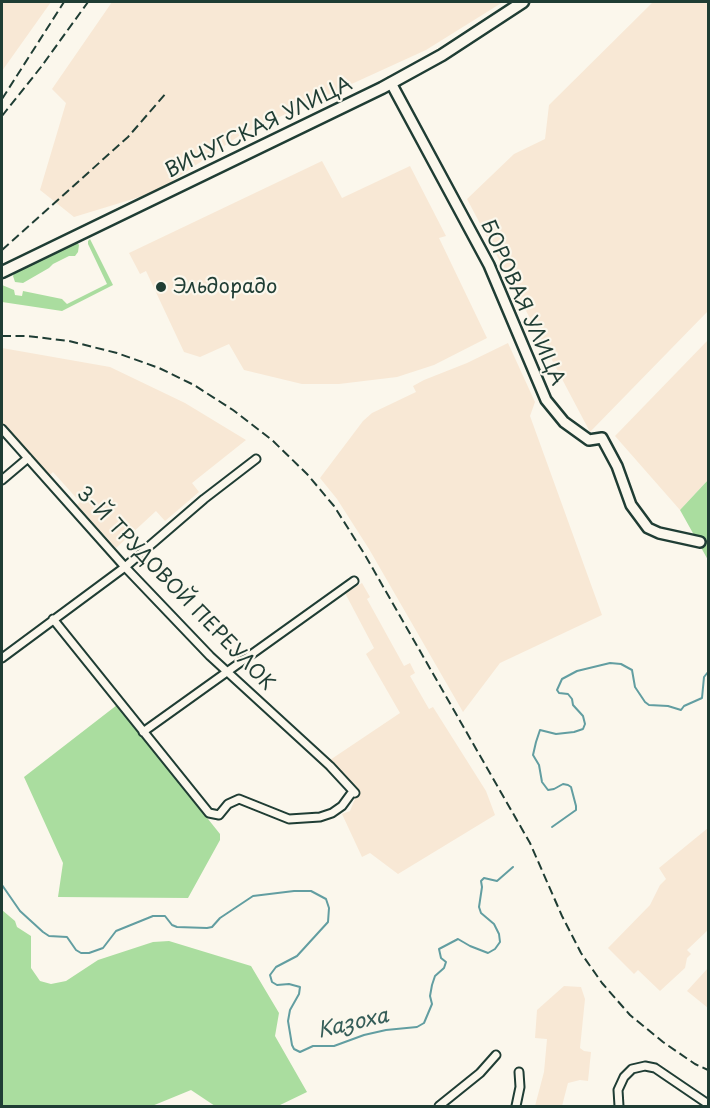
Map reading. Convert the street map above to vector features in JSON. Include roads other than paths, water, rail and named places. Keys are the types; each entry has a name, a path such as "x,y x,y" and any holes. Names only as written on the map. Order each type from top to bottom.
{"main road":[{"name":"ВИЧУГСКАЯ УЛИЦА","path":"2,272 391,83 442,55 523,2"}],"street":[{"name":"БОРОВАЯ УЛИЦА","path":"391,83 489,265 546,400 564,422 589,440 602,438 617,465 631,505 648,528 659,533 700,542"},
{"name":"3-Й ТРУДОВОЙ ПЕРЕУЛОК","path":"2,429 124,567 228,672 354,792 342,806 320,817 289,819 239,799 233,800 222,812 214,815 209,813 143,732"},
{"path":"2,480 28,458"},
{"path":"2,658 124,567 204,499 256,459"},
{"path":"53,619 143,732 354,581"},
{"path":"439,1107 480,1073 496,1055"},
{"path":"620,1107 618,1090 620,1083 632,1069 645,1066 656,1068 708,1104"},
{"path":"516,1107 520,1087 519,1072"}],"waterway":[{"name":"Казоха","path":"552,827 576,810 576,806 571,787 563,784 548,790 542,782 539,765 533,755 536,742 540,730 556,734 574,732 583,729 585,724 583,716 573,705 568,694 559,693 557,690 562,679 577,671 610,663 621,664 632,670 635,687 645,702 649,705 668,706 681,710 684,706 702,698 704,677 708,672"},
{"name":"Казоха","path":"2,885 20,911 43,932 49,936 67,937 81,953 103,948 116,931 153,916 165,916 172,925 177,927 207,928 212,927 220,918 253,896 311,891 326,899 329,908 328,922 297,956 276,967 270,975 272,982 277,985 289,984 300,987 288,1021 292,1045 300,1052 313,1046 334,1046 364,1035 417,1027 424,1023 432,1004 430,996 435,976 444,968 446,962 441,958 439,949 458,939 488,953 500,942 494,924 481,913 479,907 481,881 484,878 497,881 513,867"}],"railway":[{"path":"2,99 64,2"},
{"path":"2,116 88,2"},
{"path":"2,250 128,137 167,92"},
{"path":"2,336 27,336 69,341 117,353 159,368 194,385 233,410 272,440 307,474 334,506 365,555 530,843 581,953 602,983 630,1015 663,1042 708,1070"}],"place":[{"name":"Эльдорадо","path":"161,287"}]}
